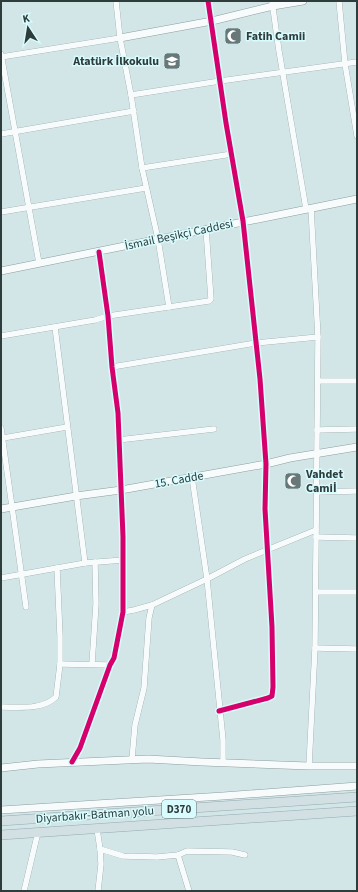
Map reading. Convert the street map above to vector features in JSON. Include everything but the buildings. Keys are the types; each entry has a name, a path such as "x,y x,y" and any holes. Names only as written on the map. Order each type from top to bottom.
{"highway":[{"name":"Diyarbakır-Batman yolu","path":"1,821 357,797"},
{"name":"Diyarbakır-Batman yolu","path":"1,835 357,811"}],"street":[{"path":"116,1 120,38 132,95 142,168 158,239 169,306"},
{"path":"208,1 226,123 243,221 256,343 266,464 265,509 272,628 273,687 272,696 245,705 219,711"},
{"path":"39,263 1,56 120,38 212,21 273,4 304,1"},
{"path":"339,1 345,64 357,136"},
{"path":"273,4 283,73 309,209 318,337 315,648 309,766"},
{"path":"132,95 220,80 283,73 357,62"},
{"path":"1,134 134,111"},
{"path":"142,168 232,154"},
{"path":"1,212 146,188"},
{"name":"İsmail Beşikçi Caddesi","path":"1,271 357,199"},
{"path":"1,336 95,320 108,316 209,301 211,299 206,229"},
{"path":"72,762 80,748 110,665 114,658 123,612 123,560 118,413 100,252"},
{"path":"55,327 85,563"},
{"path":"112,367 256,343 318,337"},
{"path":"318,382 357,381"},
{"path":"3,438 67,427"},
{"path":"1,428 3,438 2,450 12,507 26,607"},
{"path":"118,440 214,428"},
{"path":"317,430 357,429"},
{"name":"15. Cadde","path":"1,509 121,490 357,447"},
{"path":"192,477 207,579 223,740 223,762"},
{"path":"317,492 357,491"},
{"path":"123,612 152,605 268,549 316,530"},
{"path":"316,537 357,538"},
{"path":"1,578 85,563 123,560"},
{"path":"92,664 96,604 95,562"},
{"path":"1,708 40,705 52,701 56,697 60,664 57,568"},
{"path":"316,592 357,592"},
{"path":"132,759 135,725 144,688 149,618 152,605"},
{"path":"315,648 357,649"},
{"path":"60,664 110,665"},
{"path":"1,768 132,759 309,766 357,766"},
{"path":"1,810 357,786"},
{"path":"97,829 100,849 98,891"},
{"path":"24,891 38,832"},
{"path":"100,849 123,856 157,857 178,855 187,852 232,852 245,854"},
{"path":"178,855 189,891"}],"cycle path":[{"path":"208,1 226,123 243,221 260,379 266,464 265,509 272,627 273,687 272,696 268,698 219,711"},
{"path":"72,762 80,748 110,665 114,658 123,612 123,537 118,413 112,367 108,316 99,252"}],"place":[{"name":"Fatih Camii","path":"233,36"},
{"name":"Atatürk İlkokulu","path":"172,61"},
{"name":"Vahdet Camiİ","path":"293,481"}]}
